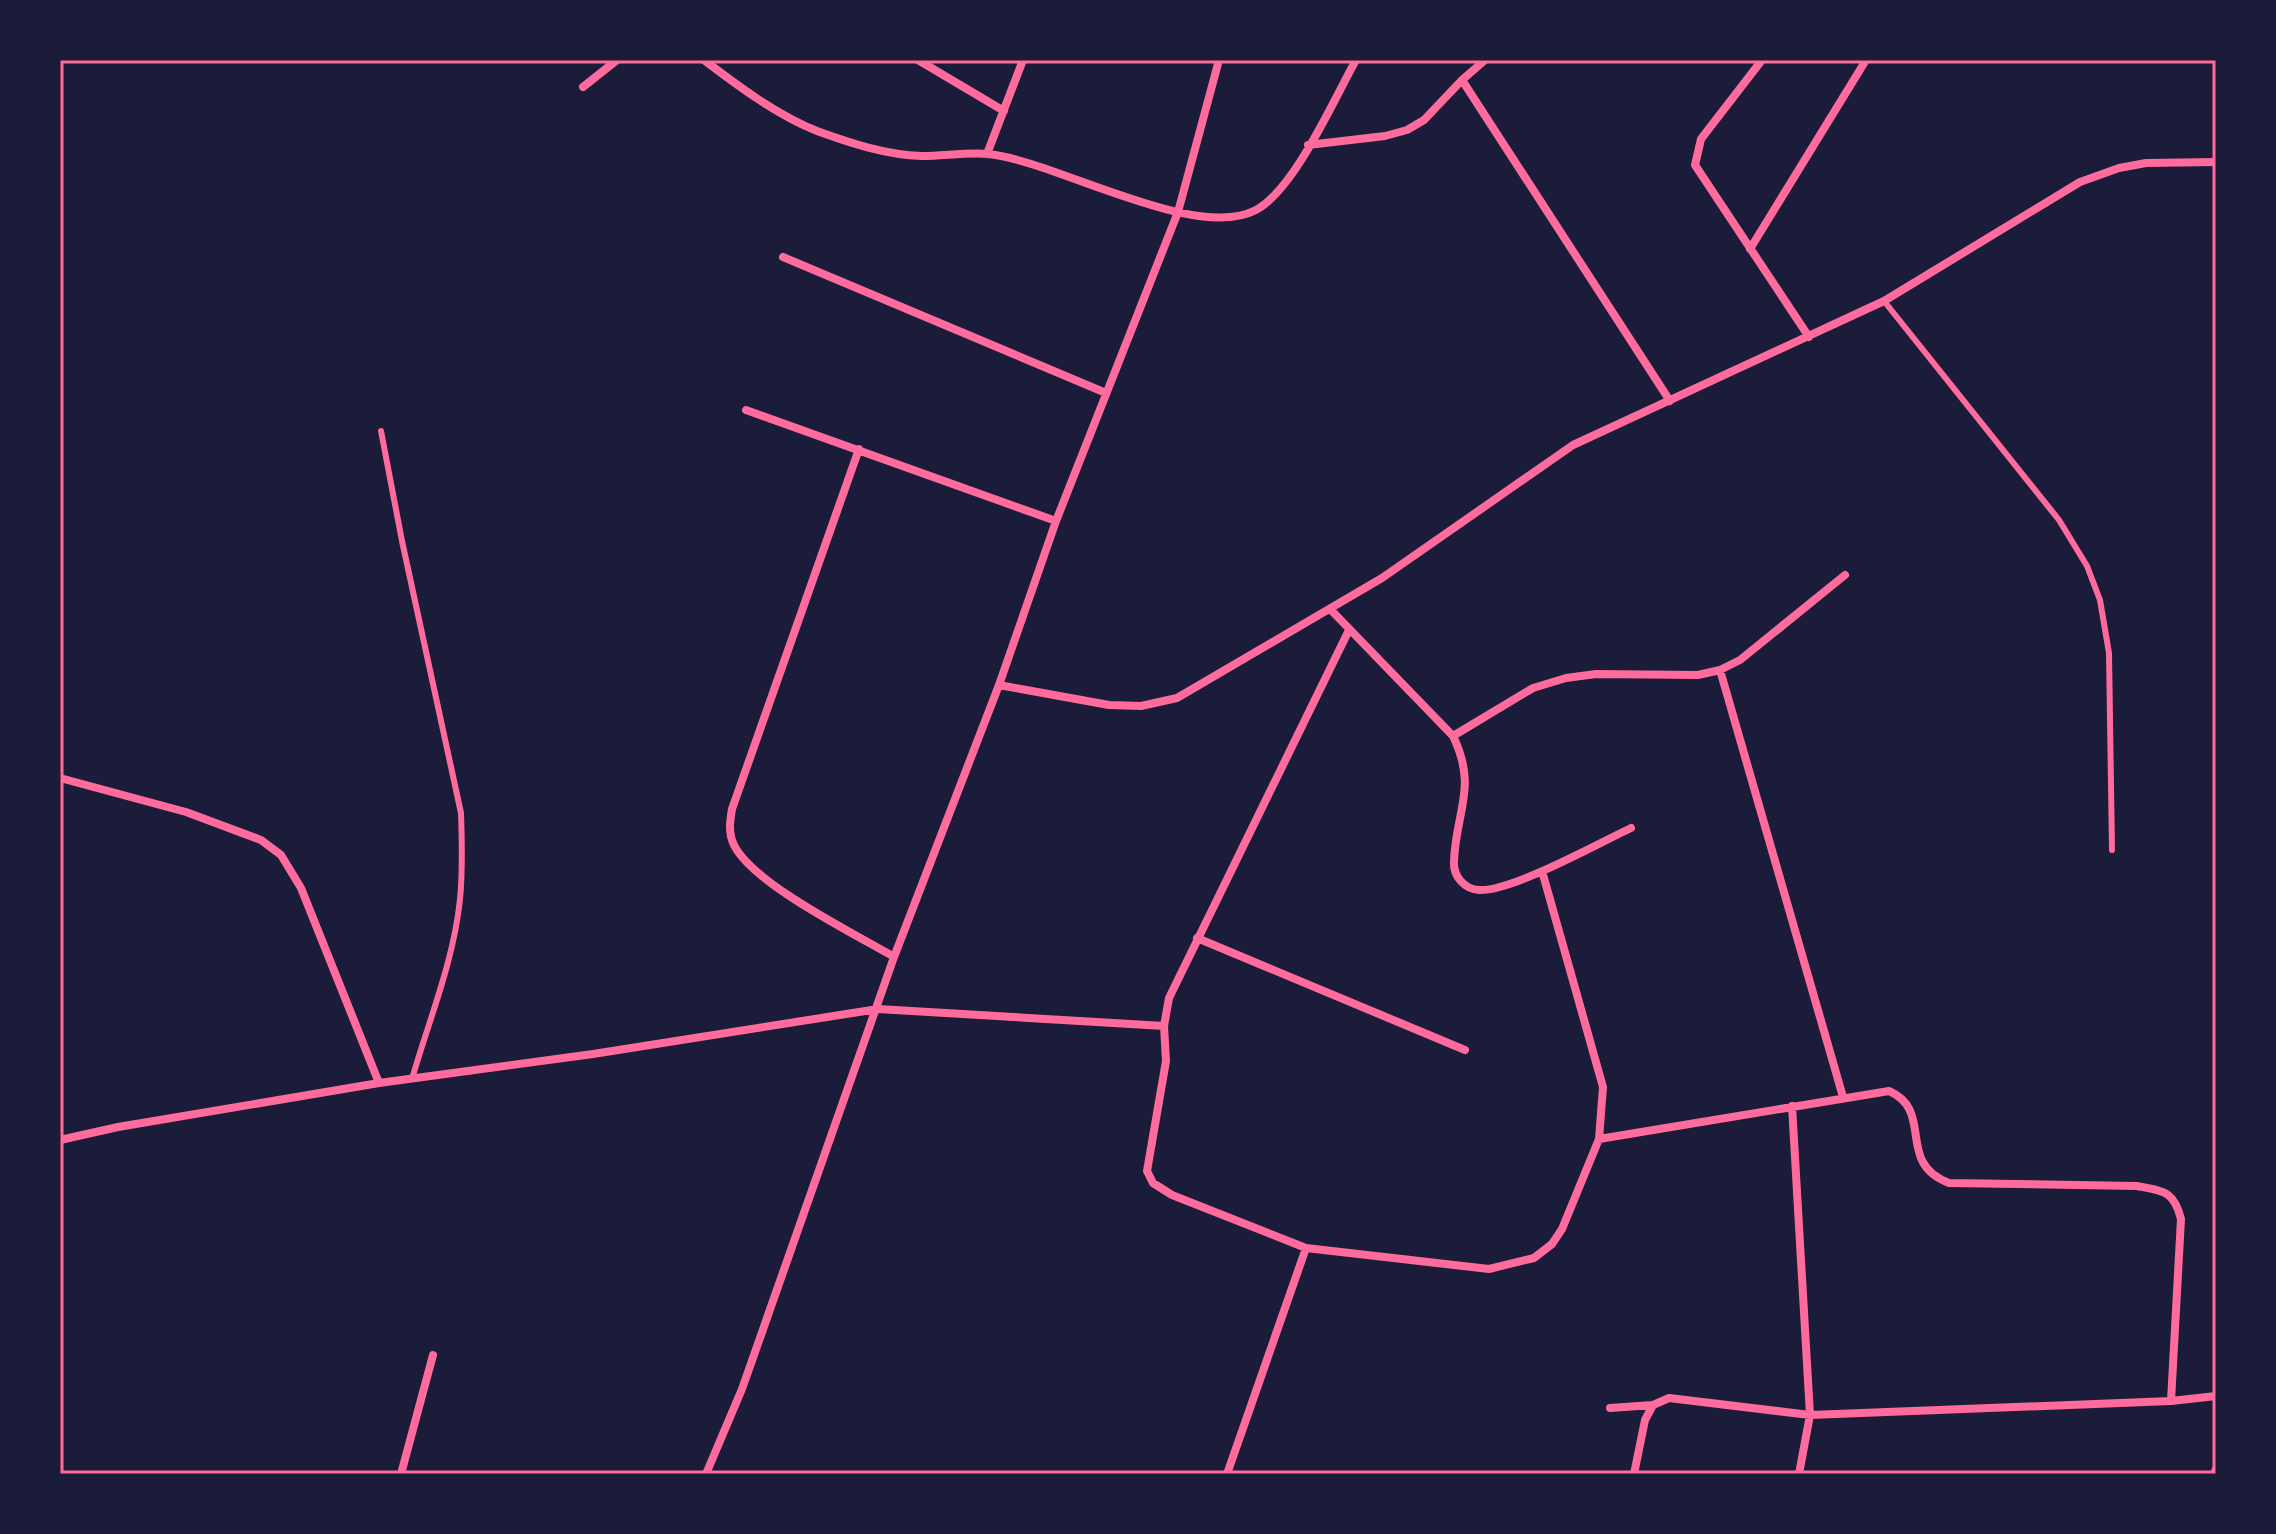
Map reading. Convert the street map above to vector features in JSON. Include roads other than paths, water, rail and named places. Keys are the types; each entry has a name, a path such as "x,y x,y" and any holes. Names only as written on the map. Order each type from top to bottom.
{"street":[{"path":"583,87 617,60"},
{"path":"704,60 774,108 829,135 895,155 987,154 1046,169 1178,212 1228,218 1255,211 1275,197 1356,60"},
{"path":"918,60 1004,111"},
{"path":"987,154 1023,60"},
{"path":"706,1474 742,1389 894,957 999,685 1056,521 1178,212 1219,60"},
{"path":"1308,145 1385,136 1407,130 1424,120 1485,60"},
{"path":"1762,60 1701,139 1695,165 1809,337"},
{"path":"1750,249 1866,60"},
{"path":"1462,80 1670,401"},
{"path":"999,685 1109,705 1141,706 1177,698 1382,578 1573,445 1884,301 2080,182 2119,168 2146,163 2216,162"},
{"path":"783,257 1106,393"},
{"path":"746,410 1056,521"},
{"path":"859,449 732,809 729,829 734,845 748,864 793,898 894,957"},
{"path":"1453,736 1533,688 1566,678 1596,674 1698,675 1720,670 1740,660 1845,575"},
{"path":"1331,610 1453,736 1462,755 1466,776 1454,862 1455,874 1463,884 1475,890 1489,890 1542,871 1631,828"},
{"path":"1349,630 1169,998 1164,1026 1166,1061 1147,1171 1153,1183 1172,1195 1306,1248 1489,1269 1534,1258 1552,1244 1562,1229 1599,1139 1603,1087 1542,871"},
{"path":"1720,670 1843,1097"},
{"path":"60,778 186,812 261,840 281,855 301,888 379,1083"},
{"path":"1197,938 1465,1050"},
{"path":"60,1140 118,1127 379,1083 593,1054 878,1009 1164,1026"},
{"path":"1599,1139 1889,1091 1900,1096 1912,1114 1925,1169 1949,1183 2137,1186 2163,1191 2177,1201 2181,1219 2171,1401"},
{"path":"1792,1106 1810,1415 1799,1474"},
{"path":"1227,1474 1306,1248"},
{"path":"401,1474 433,1355"},
{"path":"1610,1408 1653,1405 1669,1398 1683,1398 1810,1415 2171,1401 2216,1396"},
{"path":"1634,1474 1645,1420 1653,1405"}],"lane":[{"path":"1884,301 2059,520 2087,566 2100,600 2109,653 2112,850"},
{"path":"381,431 461,813 460,902 449,955 412,1079"}]}
